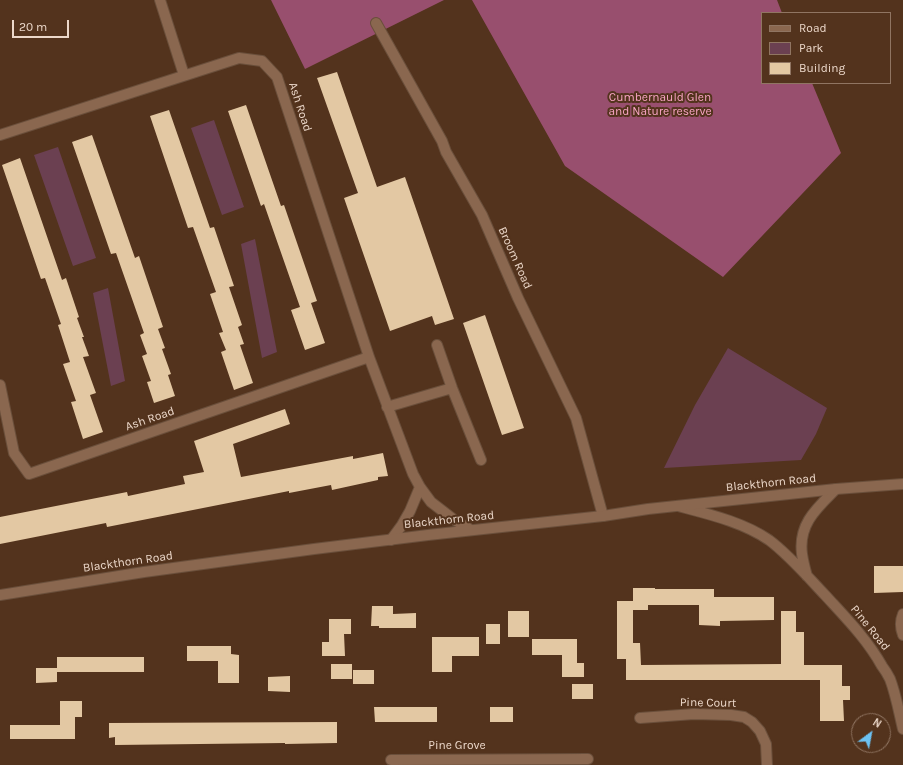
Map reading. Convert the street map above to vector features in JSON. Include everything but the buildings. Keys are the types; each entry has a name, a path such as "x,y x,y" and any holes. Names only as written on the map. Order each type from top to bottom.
{"street":[{"path":"160,0 184,75"},
{"name":"Broom Road","path":"376,23 482,215 518,298 576,418 604,516"},
{"name":"Ash Road","path":"0,135 239,58 262,61 277,77 369,357 413,474 431,502 453,519 471,530"},
{"path":"437,345 452,388 481,460"},
{"name":"Ash Road","path":"0,385 14,453 29,474 369,357"},
{"path":"387,407 452,388"},
{"name":"Blackthorn Road","path":"0,594 152,571 471,530 604,516 648,509 836,489 903,484"},
{"path":"391,540 410,511 420,487"},
{"name":"Pine Road","path":"807,576 802,555 802,534 818,506 836,489"},
{"name":"Pine Road","path":"678,506 720,518 751,530 769,540 807,576 862,636 878,658 889,678 897,700 903,729"},
{"path":"903,614 900,627 903,635"},
{"name":"Pine Court","path":"640,718 694,714 731,715 744,717 752,722 760,732 766,744 767,765"},
{"name":"Pine Grove","path":"392,760 523,762 588,759"}],"green space":[{"path":"271,0 444,0 305,69"},
{"name":"Cumbernauld Glen and Nature reserve","path":"472,0 777,0 782,12 761,12 761,84 812,84 841,153 723,277 565,166"},
{"path":"214,120 244,207 222,215 191,128"},
{"path":"58,147 96,258 73,266 34,155"},
{"path":"255,239 277,352 262,358 241,244"},
{"path":"108,288 125,381 111,386 93,293"},
{"path":"728,348 827,408 816,434 801,460 664,468 695,405"}]}
